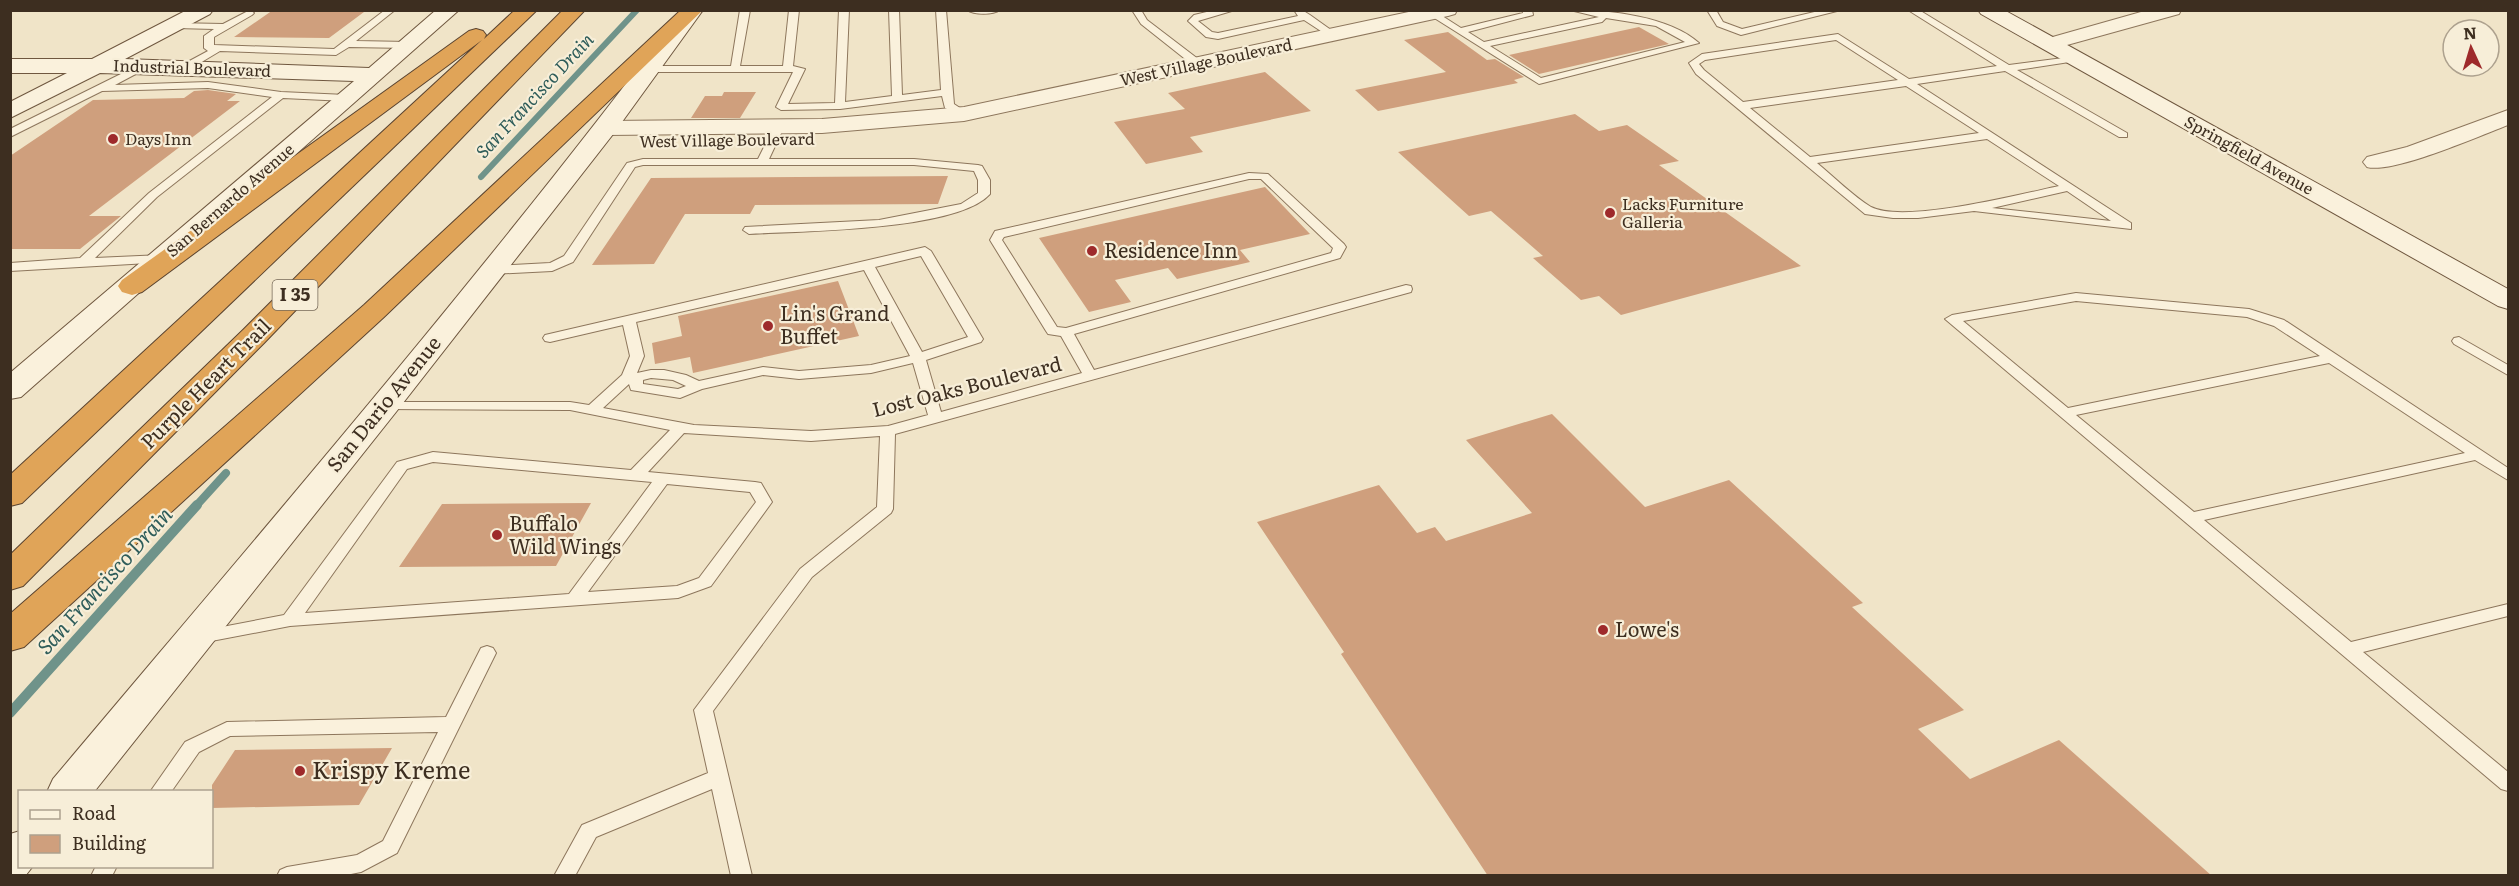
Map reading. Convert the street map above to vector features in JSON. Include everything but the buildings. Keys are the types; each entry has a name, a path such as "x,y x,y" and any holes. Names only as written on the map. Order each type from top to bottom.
{"highway":[{"path":"132,286 509,10"},
{"name":"I 35","path":"10,495 527,10"},
{"name":"Purple Heart Trail","path":"10,577 254,336 575,10"},
{"path":"10,637 374,311 693,10"}],"main road":[{"path":"10,111 203,10"},
{"name":"San Bernardo Avenue","path":"10,390 449,10"},
{"name":"San Dario Avenue","path":"70,790 385,405 600,135 693,10"},
{"name":"Springfield Avenue","path":"1988,10 2508,300"},
{"name":"Industrial Boulevard","path":"10,66 186,67 373,75"}],"street":[{"path":"2049,44 2172,10"},
{"name":"West Village Boulevard","path":"600,135 775,134 833,138 906,131 926,128 964,114 1440,12"},
{"path":"2375,162 2415,152 2508,117"}],"lane":[{"path":"249,13 209,36 209,48 336,52 391,10"},
{"path":"735,69 746,10"},
{"path":"788,69 794,10"},
{"path":"840,106 844,10"},
{"path":"894,10 897,100"},
{"path":"941,10 946,92 949,106 964,114"},
{"path":"971,10 996,10"},
{"path":"1136,10 1144,22 1198,64"},
{"path":"1231,10 1197,17 1193,21 1209,35 1218,36 1307,17"},
{"path":"1297,10 1333,35"},
{"path":"1460,31 1528,15 1527,10"},
{"path":"1440,12 1460,31 1539,81 1694,43 1659,24 1574,10"},
{"path":"1710,10 1720,24 1741,32 1837,10"},
{"path":"1912,10 2123,135"},
{"path":"1482,45 1612,16"},
{"path":"176,25 226,27"},
{"path":"1964,208 2127,226 2070,187 1991,135 1838,37 1702,57 1694,63 1700,72 1869,211 1887,215 1926,214 2070,187"},
{"path":"349,44 408,45"},
{"path":"186,67 219,48"},
{"path":"231,69 262,50"},
{"path":"1741,106 2076,58"},
{"path":"10,134 142,66"},
{"path":"650,69 800,69 781,107 840,106 946,92"},
{"path":"100,88 208,85 281,94 346,98"},
{"path":"84,262 153,195 281,94"},
{"path":"762,162 775,134"},
{"path":"1807,161 1991,135"},
{"path":"492,270 552,267 569,260 632,165 644,162 914,162 978,168 984,180 984,194 965,207 879,224 749,230"},
{"path":"1249,176 1264,176 1340,247 1336,255 1066,332 1053,331 996,240 999,234 1249,176"},
{"path":"550,338 925,251 976,339 918,358 871,369 799,375 763,371 697,387 680,394 636,387 632,378 637,356 629,320"},
{"path":"10,267 163,259"},
{"path":"868,265 918,358 936,418"},
{"name":"Lost Oaks Boulevard","path":"385,405 570,406 681,428 811,436 888,431 1406,288"},
{"path":"2508,475 2279,323 2249,313 2076,297 1952,320 2508,783"},
{"path":"1066,332 1090,376"},
{"path":"2459,341 2508,371"},
{"path":"2064,412 2332,358"},
{"path":"592,410 632,378"},
{"path":"636,475 681,428"},
{"path":"742,876 703,710 806,573 885,509 888,431"},
{"path":"2191,518 2478,454"},
{"path":"192,638 290,620 678,592 705,582 764,502 755,487 433,457 402,465 290,620"},
{"path":"574,600 664,477"},
{"path":"2349,650 2508,610"},
{"path":"287,876 361,863 390,847 487,653"},
{"path":"161,790 192,747 227,729 453,724"},
{"path":"564,876 589,831 719,777"}],"waterway":[{"name":"San Francisco Drain","path":"481,177 637,10"},
{"name":"San Francisco Drain","path":"196,506 226,473"},
{"name":"San Francisco Drain","path":"10,713 197,505"}],"place":[{"name":"Days Inn","path":"113,139"},
{"name":"Lacks Furniture Galleria","path":"1610,213"},
{"name":"Residence Inn","path":"1092,251"},
{"name":"Lin's Grand Buffet","path":"768,326"},
{"name":"Buffalo Wild Wings","path":"497,535"},
{"name":"Lowe's","path":"1603,630"},
{"name":"Krispy Kreme","path":"300,771"}]}
